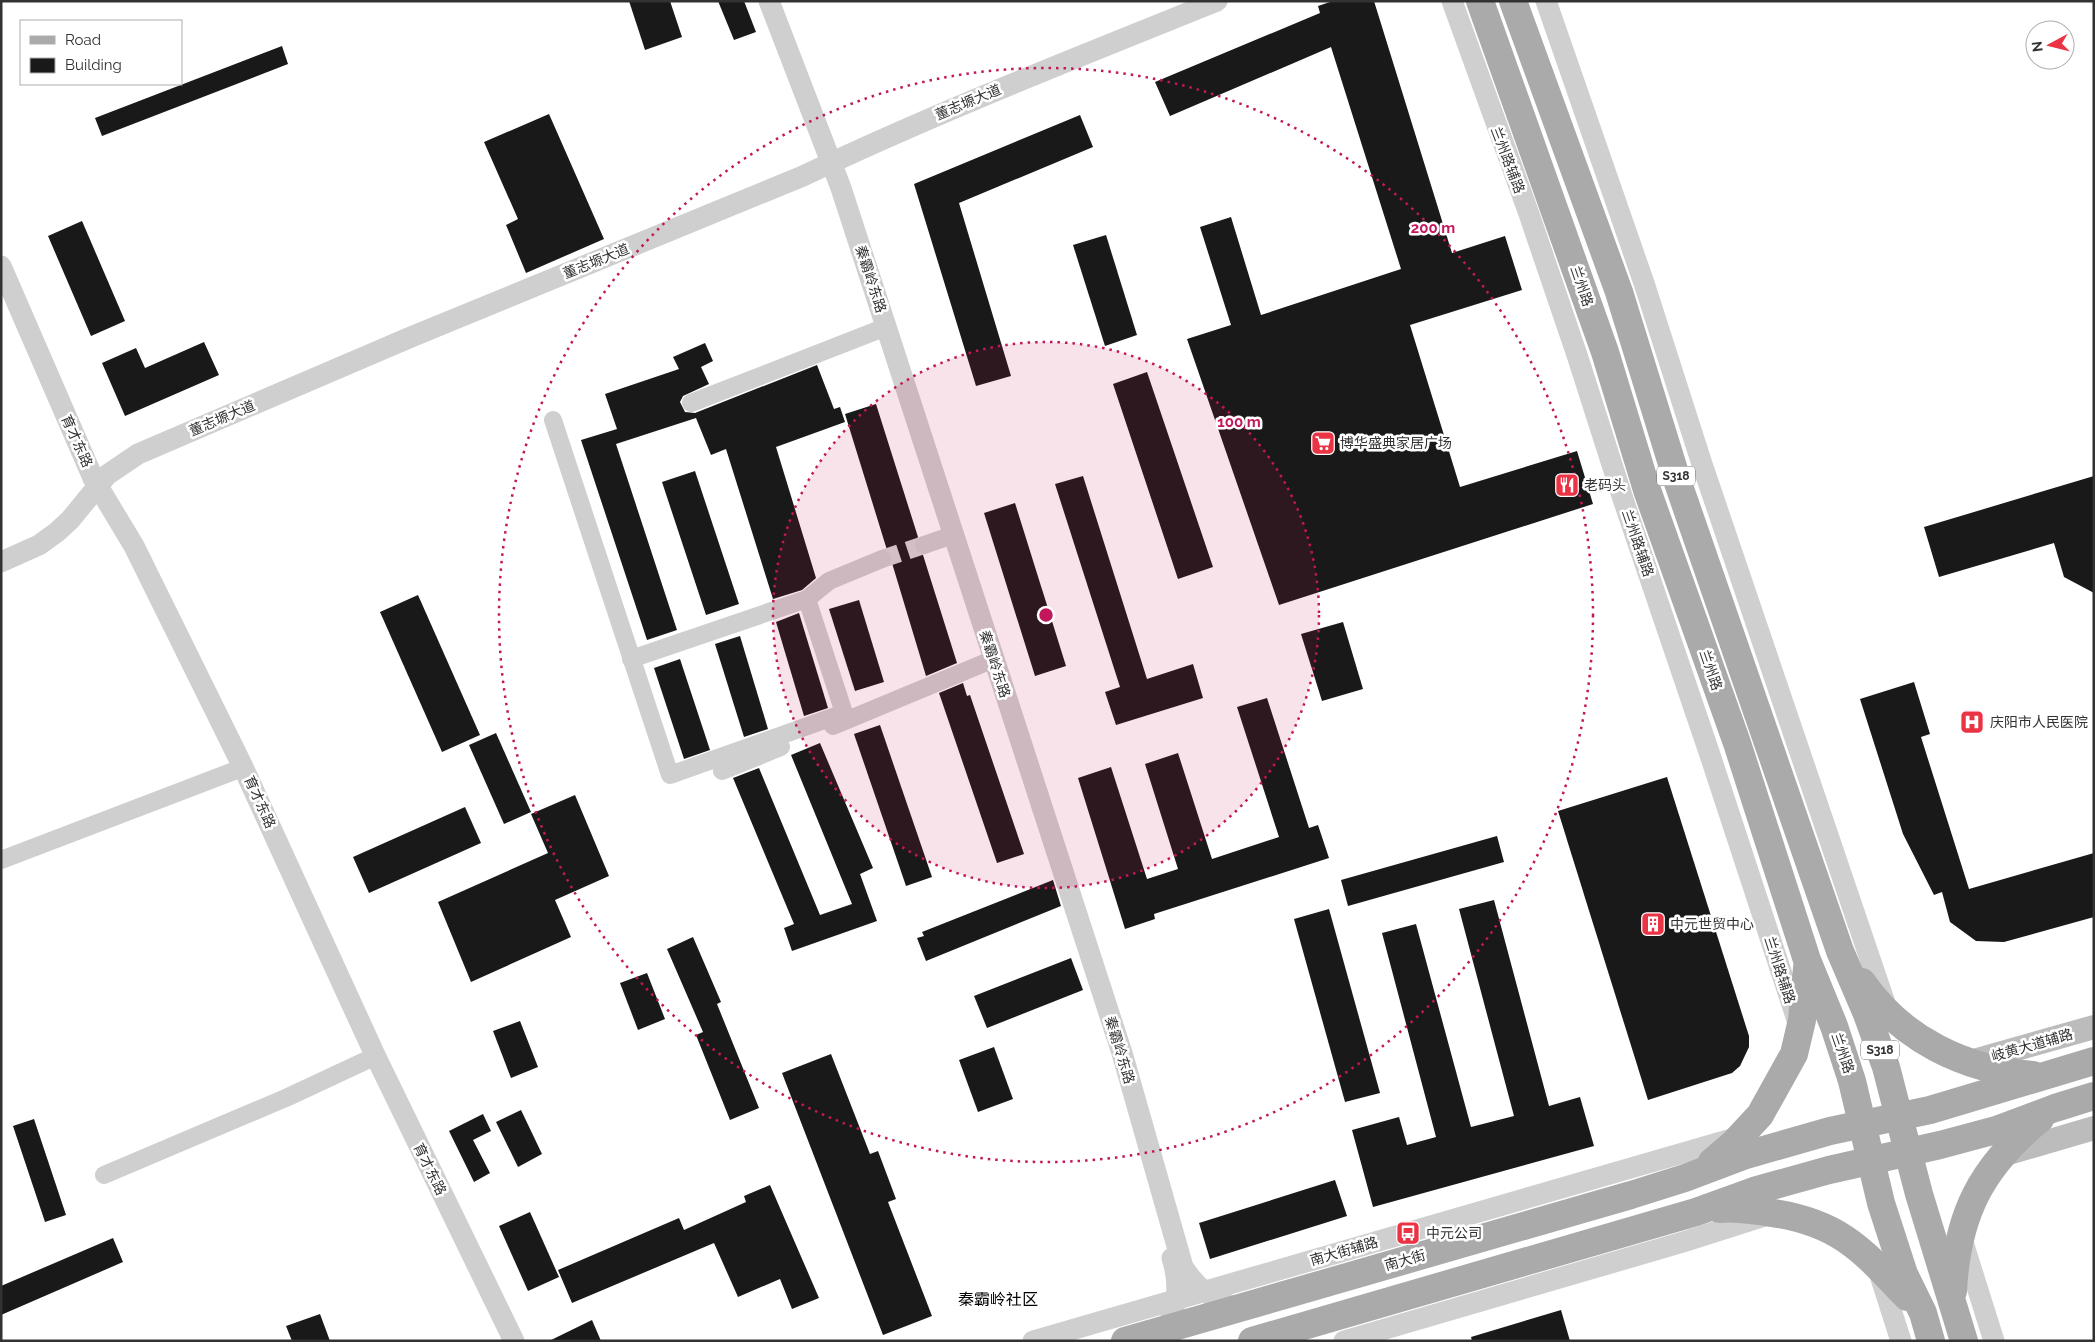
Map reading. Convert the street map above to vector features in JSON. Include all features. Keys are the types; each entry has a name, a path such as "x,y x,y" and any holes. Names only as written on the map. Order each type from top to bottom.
{"main road":[{"name":"兰州路","path":"1480,1 1604,352 1647,490 1737,743 1807,960 1834,1026 1852,1080 1881,1203 1904,1274 1922,1313 1932,1341"},
{"name":"S318","path":"1513,1 1619,292 1677,480 1840,951 1867,1014 1886,1067 1908,1152 1952,1306 1964,1341"},
{"path":"1840,951 1866,988 1888,1013 1926,1042 1970,1062 2002,1071 2045,1076"},
{"path":"1685,1178 1713,1162 1741,1136 1760,1115 1779,1084 1794,1054 1800,1030 1806,991 1807,960"},
{"name":"岐黄大道辅路","path":"1970,1062 2094,1027"},
{"path":"1685,1178 1746,1155 1830,1131 1930,1110 2094,1062"},
{"path":"1252,1341 1696,1212 1757,1190 1996,1130 2094,1096"},
{"path":"1952,1306 1956,1258 1968,1210 1978,1188 2002,1155 2055,1108"},
{"path":"2002,1155 2094,1128"},
{"name":"南大街","path":"1124,1341 1685,1178"},
{"path":"1696,1212 1723,1209 1774,1213 1809,1221 1837,1232 1858,1247 1876,1264 1922,1313"}],"street":[{"name":"秦霸岭东路","path":"760,1 826,159"},
{"name":"秦霸岭东路","path":"769,1 826,159 882,328 950,536 1114,1055 1176,1269 1178,1283 1177,1299 1168,1328"},
{"name":"董志塬大道","path":"826,159 1035,64 1192,1"},
{"name":"董志塬大道","path":"1,562 39,545 57,532 92,486 101,468 119,455 150,438 826,159 1217,1"},
{"name":"兰州路辅路","path":"1452,1 1529,214 1577,355 1623,500 1706,742 1800,1030"},
{"path":"1546,1 1644,283 1702,464 1888,1013"},
{"name":"育才东路","path":"1,266 92,486 134,546 243,766 375,1055 514,1341"},
{"name":"育才东路","path":"1,293 92,486 234,772 365,1060 502,1341"},
{"path":"691,403 882,328"},
{"path":"553,420 670,775 844,713 807,599"},
{"name":"董志塬大道","path":"1,551 34,536 52,524 92,486"},
{"path":"924,545 950,536"},
{"path":"631,659 807,599 829,581 882,560"},
{"name":"秦霸岭东路","path":"990,662 1122,1052 1183,1267 1191,1279 1204,1292 1237,1308"},
{"path":"722,771 990,662"},
{"path":"1,860 234,772"},
{"path":"104,1175 288,1097 365,1060"},
{"name":"南大街辅路","path":"1033,1341 1741,1136"},
{"path":"1344,1341 1683,1242 1774,1213"},
{"path":"1961,1236 1994,1341"},
{"path":"1876,1264 1901,1341"}],"building":[{"path":"629,1 670,1 682,37 645,50"},
{"path":"718,1 744,1 756,32 734,40"},
{"path":"1333,1 1374,1 1452,253 1505,236 1522,290 1410,325 1460,487 1577,451 1593,504 1279,605 1187,339 1231,325 1200,227 1231,217 1261,315 1401,269 1331,47 1170,116 1155,82 1320,13 1318,6"},
{"path":"282,46 288,64 102,136 95,118"},
{"path":"549,114 604,239 526,273 506,225 518,219 484,142"},
{"path":"1080,115 1093,147 959,203 1011,376 976,386 914,184"},
{"path":"82,221 125,321 91,336 48,236"},
{"path":"1106,235 1137,335 1105,346 1073,245"},
{"path":"204,342 219,375 125,416 102,363 136,348 145,368"},
{"path":"705,343 713,361 701,367 709,384 683,396 680,402 685,412 695,413 817,365 834,409 840,407 845,422 776,447 816,578 802,590 773,599 726,449 711,455 696,418 616,444 677,630 647,640 581,440 617,429 605,394 679,369 673,357"},
{"path":"1147,372 1213,567 1178,579 1113,384"},
{"path":"876,404 918,537 914,543 914,548 917,553 923,555 957,663 926,676 892,563 892,555 887,550 845,414"},
{"path":"695,471 739,604 706,615 662,482"},
{"path":"1083,476 1147,679 1193,664 1203,698 1116,725 1105,692 1120,687 1055,484"},
{"path":"2094,476 2094,593 2064,577 2054,543 1939,577 1924,527"},
{"path":"1015,503 1066,666 1035,676 984,513"},
{"path":"418,595 480,735 442,752 380,612"},
{"path":"859,600 884,682 855,691 829,609"},
{"path":"799,613 828,708 804,716 776,622"},
{"path":"1343,622 1363,689 1322,701 1301,634"},
{"path":"740,636 768,729 744,737 715,644"},
{"path":"680,659 710,750 684,759 654,668"},
{"path":"1914,682 1930,734 1921,737 1969,889 2094,853 2094,917 2004,942 1976,941 1950,922 1942,892 1934,895 1903,834 1860,699"},
{"path":"963,683 967,696 970,695 1024,854 997,863 939,693"},
{"path":"1267,698 1309,828 1318,825 1329,858 1154,914 1155,919 1125,929 1078,778 1111,767 1147,879 1178,869 1145,764 1178,753 1212,859 1279,837 1237,707"},
{"path":"880,725 932,877 906,886 854,734"},
{"path":"496,733 531,812 504,824 469,745"},
{"path":"820,743 873,868 860,874 877,921 792,951 784,928 794,924 733,778 759,768 820,915 852,904 791,755"},
{"name":"中元世贸中心","path":"1667,777 1749,1036 1749,1047 1740,1066 1732,1073 1648,1100 1558,811"},
{"path":"575,795 609,876 555,900 571,937 471,982 438,902 548,853 531,814"},
{"path":"465,807 481,843 369,893 353,857"},
{"path":"1497,836 1504,862 1348,906 1341,880"},
{"path":"1053,880 1061,906 926,961 917,938 924,936 922,932"},
{"path":"1494,900 1549,1106 1580,1097 1594,1146 1373,1207 1352,1130 1399,1117 1407,1145 1436,1137 1382,933 1416,924 1471,1127 1514,1116 1459,909"},
{"path":"1329,909 1380,1093 1345,1102 1294,919"},
{"path":"693,937 721,1002 717,1004 759,1108 730,1120 696,1035 703,1032 667,949"},
{"path":"1071,958 1083,990 987,1028 974,996"},
{"path":"647,973 665,1019 638,1030 620,983"},
{"path":"520,1021 538,1067 511,1078 493,1031"},
{"path":"994,1047 1013,1099 978,1112 959,1060"},
{"path":"831,1054 870,1154 878,1151 896,1199 888,1202 932,1316 883,1335 782,1073"},
{"path":"521,1110 542,1154 518,1167 496,1122"},
{"path":"483,1114 491,1131 473,1140 490,1173 474,1182 449,1131"},
{"path":"34,1119 66,1215 45,1222 13,1126"},
{"path":"1335,1180 1347,1216 1210,1259 1199,1223"},
{"path":"770,1185 819,1298 792,1309 780,1279 738,1297 714,1243 572,1303 558,1270 679,1218 684,1230 746,1202 744,1196"},
{"path":"530,1212 559,1277 528,1291 499,1226"},
{"path":"113,1238 123,1262 1,1315 1,1286"},
{"path":"1561,1310 1570,1341 1472,1341 1471,1337"},
{"path":"320,1314 330,1341 292,1341 286,1326"},
{"path":"592,1320 601,1341 549,1341"}],"tunnel":[{"path":"882,559 924,545"}],"place":[{"name":"博华盛典家居广场","path":"1323,443"},
{"name":"老码头","path":"1567,485"},
{"name":"庆阳市人民医院","path":"1972,722"},
{"name":"中元世贸中心","path":"1653,924"},
{"name":"中元公司","path":"1408,1233"}],"district":[{"name":"秦霸岭社区","path":"998,1299"}]}
